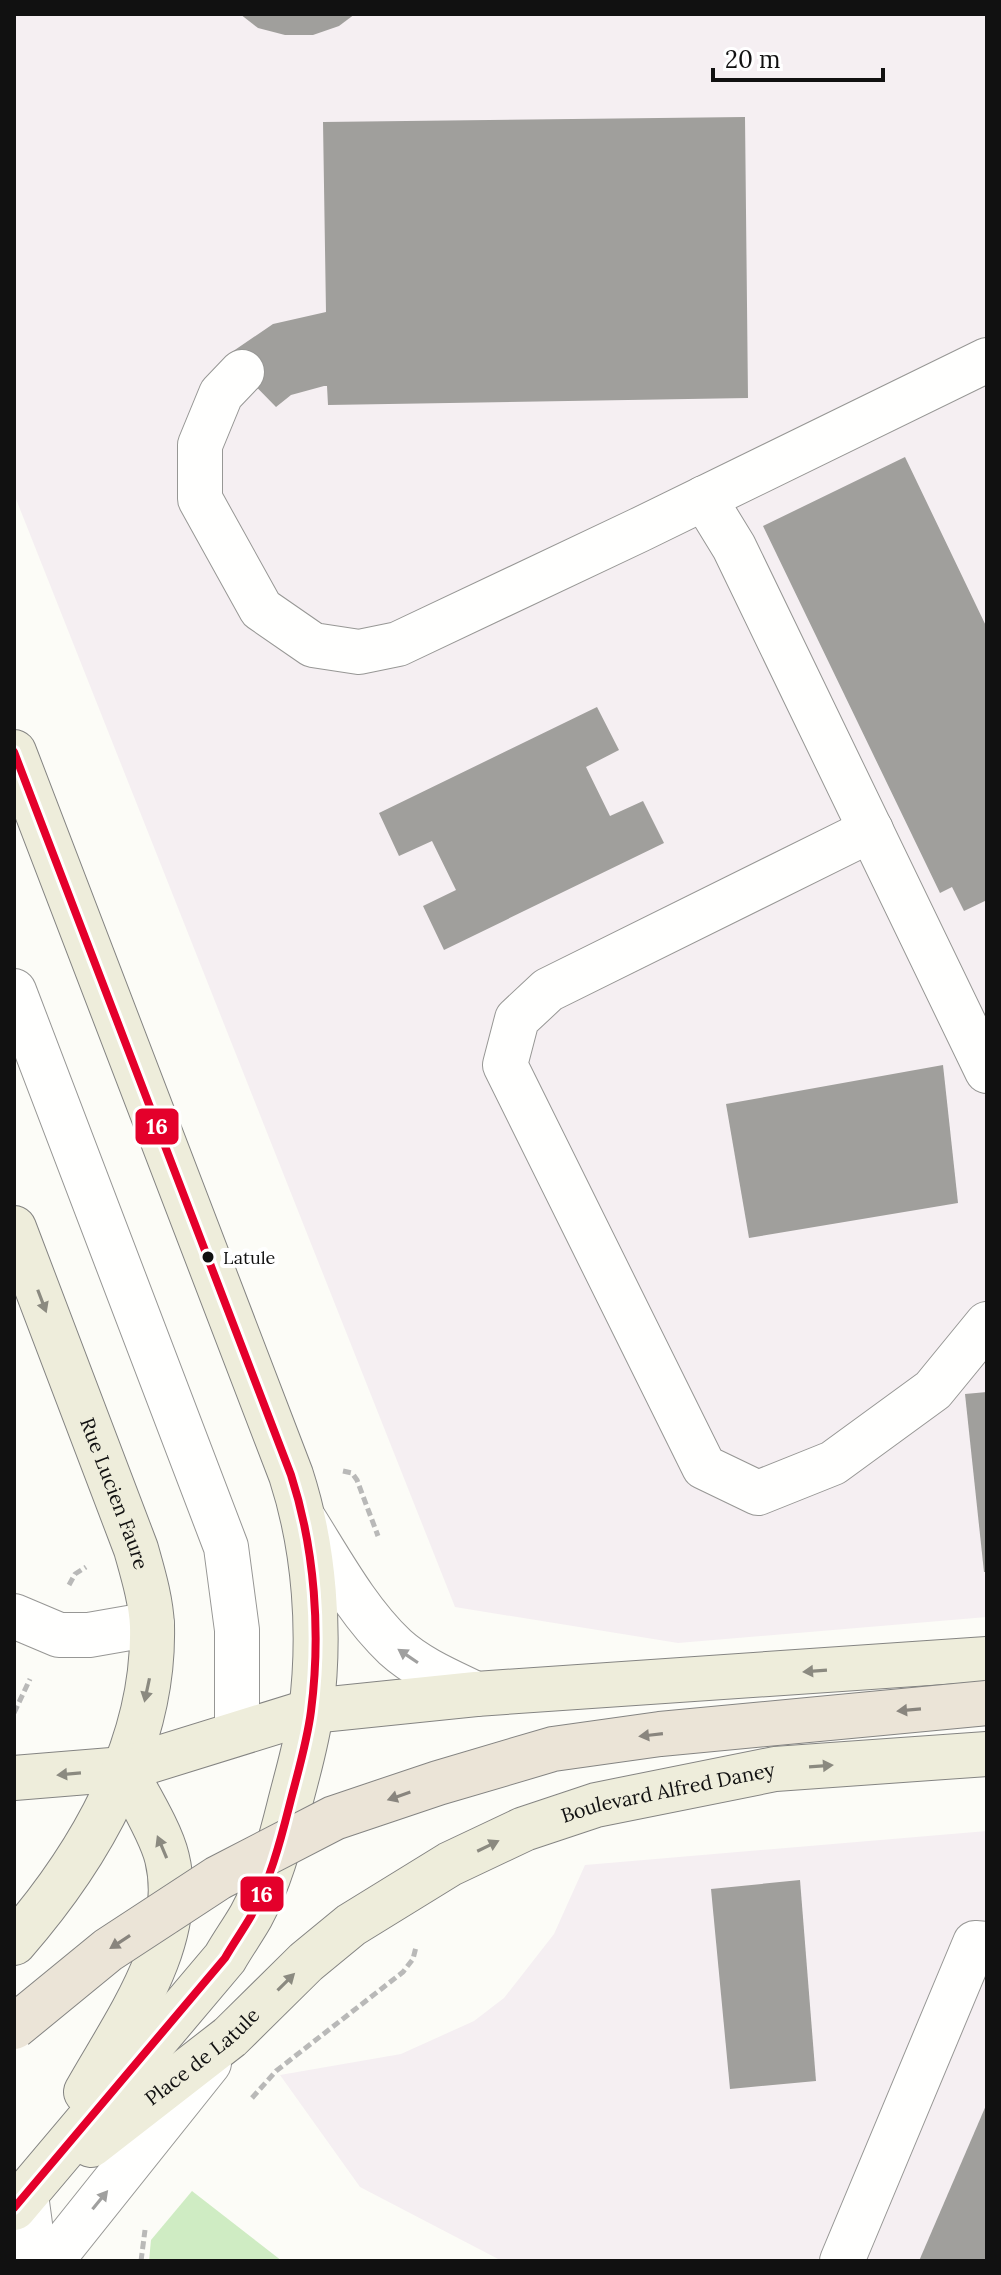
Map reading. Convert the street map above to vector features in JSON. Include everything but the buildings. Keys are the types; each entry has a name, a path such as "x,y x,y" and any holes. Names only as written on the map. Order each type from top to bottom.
{"highway":[{"path":"14,2027 108,1950 218,1878 334,1818 438,1783 553,1749 660,1734 987,1703"}],"main road":[{"path":"14,752 291,1475 305,1521 312,1579 311,1711"},
{"name":"Rue Lucien Faure","path":"14,1228 136,1549 152,1624 149,1686 124,1769 87,1845 47,1905 14,1943"},
{"path":"14,1778 124,1769 311,1711 476,1694 987,1659"},
{"name":"Place de Latule","path":"20,2202 225,1958 252,1914 280,1843 311,1711"},
{"name":"Boulevard Alfred Daney","path":"372,1912 463,1858 524,1829 596,1805 775,1769 987,1754"},
{"path":"20,2202 155,1971 173,1887 166,1854 124,1769"},
{"name":"Place de Latule","path":"20,2202 230,2037 306,1962 372,1912"}],"street":[{"path":"242,372 221,394 200,445 200,499 261,609 313,645 359,652 398,644 987,360"},
{"path":"704,498 734,547 987,1071"},
{"path":"871,830 548,990 517,1019 505,1065 704,1467 758,1493 833,1463 933,1390 987,1324"},
{"path":"14,991 226,1547 237,1630 237,1732"},
{"path":"305,1521 346,1587 396,1648 431,1671 476,1694"},
{"path":"14,1616 59,1635 89,1635 152,1624"},
{"path":"842,2261 975,1943 987,1944"},
{"path":"51,2261 230,2037"},
{"path":"20,2202 35,2261"}],"path":[{"path":"245,2105 276,2071 403,1972 413,1959 417,1944"},
{"path":"141,2261 143,2237 148,2224"}],"shaded area":[{"path":"14,14 987,14 987,1617 678,1643 455,1607 14,494"},
{"path":"987,1831 987,2261 502,2261 360,2187 280,2075 401,2054 474,2021 504,1998 554,1934 585,1865"}],"green space":[{"path":"192,2191 282,2261 149,2261 151,2240"}],"transit line":[{"name":"16","path":"14,752 291,1475 311,1562 315,1622 314,1682 302,1759 273,1863 251,1916 225,1958 14,2208"}],"place":[{"name":"Latule","path":"208,1257"}]}
